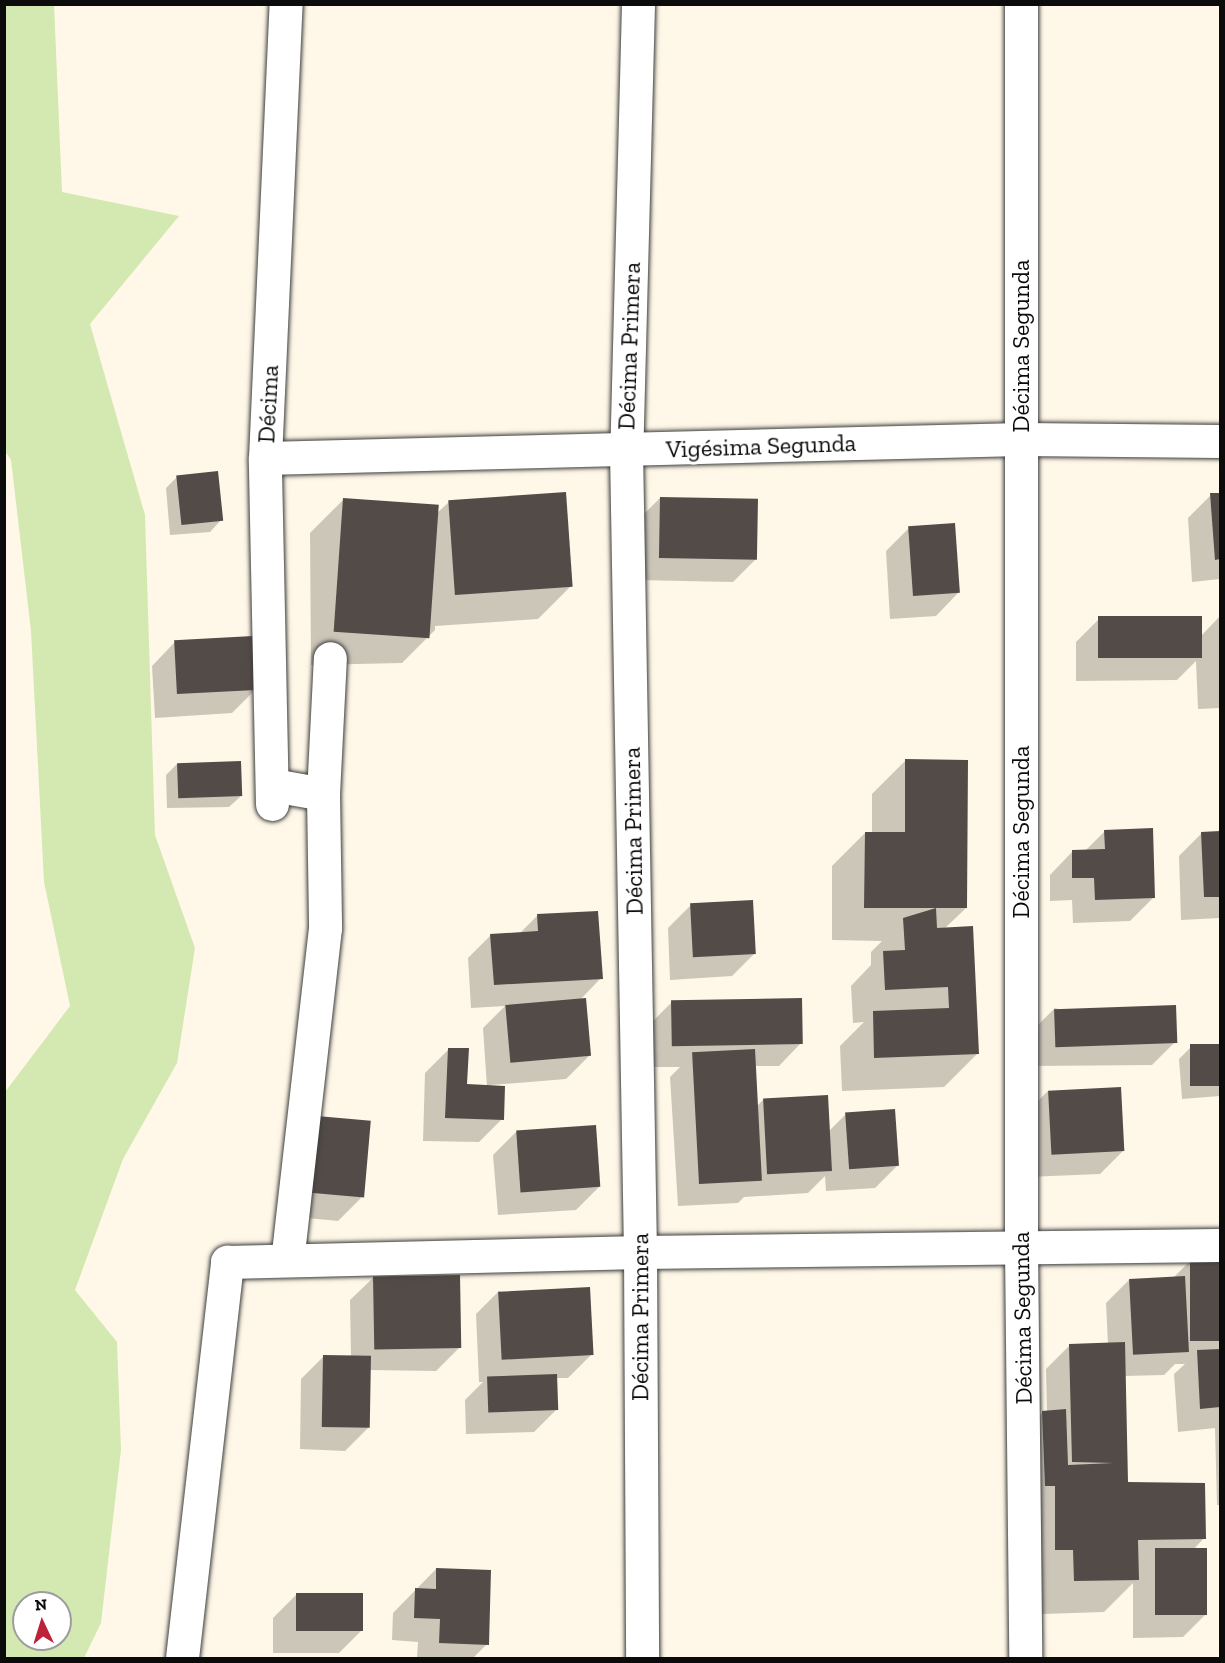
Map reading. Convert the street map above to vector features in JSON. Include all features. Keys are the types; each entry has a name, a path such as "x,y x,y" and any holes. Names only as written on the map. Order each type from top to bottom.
{"street":[{"name":"Décima","path":"286,4 265,458 272,795 322,794"},
{"name":"Décima Primera","path":"638,4 626,450 640,1252 642,1659"},
{"name":"Décima Segunda","path":"1021,4 1021,1246 1025,1659"},
{"name":"Vigésima Segunda","path":"265,458 1021,439 1221,441"},
{"path":"286,1260 325,928 322,794 330,658"},
{"path":"182,1659 228,1262 640,1252 1221,1245"}],"green space":[{"path":"54,4 62,192 179,216 90,324 145,515 155,835 195,948 177,1063 123,1159 75,1290 117,1342 121,1450 101,1623 84,1658 5,1658 5,1092 70,1006 44,882 31,631 11,460 5,451 4,5"}],"building":[{"path":"218,471 223,521 181,525 176,475"},
{"path":"566,492 573,587 455,595 448,500"},
{"path":"1210,493 1220,493 1220,559 1215,560"},
{"path":"660,497 758,499 757,560 659,558"},
{"path":"343,498 439,505 429,638 334,632"},
{"path":"955,523 960,593 913,596 908,526"},
{"path":"1098,616 1202,616 1202,658 1098,658"},
{"path":"253,636 256,690 177,694 174,640"},
{"path":"905,759 968,760 967,908 864,908 865,832 905,832"},
{"path":"241,761 242,796 178,798 177,763"},
{"path":"1153,828 1155,898 1095,900 1094,878 1072,878 1072,850 1105,849 1104,830"},
{"path":"1220,831 1220,897 1204,897 1201,832"},
{"path":"753,900 756,954 693,957 690,903"},
{"path":"936,908 937,928 973,926 979,1054 874,1058 873,1011 949,1008 948,987 885,990 883,951 905,950 903,918"},
{"path":"598,911 603,979 494,985 490,934 538,931 537,914"},
{"path":"586,998 591,1056 510,1063 505,1005"},
{"path":"802,998 803,1044 672,1046 671,1000"},
{"path":"1176,1005 1177,1043 1055,1047 1054,1009"},
{"path":"1190,1044 1220,1044 1220,1086 1190,1086"},
{"path":"448,1048 469,1048 467,1084 505,1086 504,1120 445,1118"},
{"path":"755,1049 762,1181 699,1184 692,1052"},
{"path":"1121,1087 1124,1151 1051,1155 1048,1091"},
{"path":"828,1095 832,1171 767,1174 763,1098"},
{"path":"895,1109 899,1166 849,1169 845,1112"},
{"path":"317,1116 371,1121 364,1197 310,1193"},
{"path":"596,1125 600,1187 521,1192 516,1131"},
{"path":"1190,1258 1220,1258 1220,1341 1190,1341"},
{"path":"460,1275 461,1348 374,1350 373,1277"},
{"path":"1185,1276 1189,1352 1133,1355 1129,1279"},
{"path":"590,1287 594,1355 502,1360 498,1292"},
{"path":"1125,1342 1128,1482 1205,1483 1206,1539 1138,1540 1139,1580 1074,1581 1073,1550 1055,1550 1055,1486 1045,1486 1042,1411 1066,1409 1068,1465 1113,1463 1072,1462 1069,1344"},
{"path":"1220,1349 1220,1407 1200,1409 1197,1350"},
{"path":"323,1355 371,1356 370,1428 322,1427"},
{"path":"557,1374 558,1410 488,1412 487,1376"},
{"path":"1155,1548 1207,1548 1207,1615 1155,1615"},
{"path":"436,1568 491,1570 489,1645 439,1643 440,1619 414,1618 415,1588 436,1589"},
{"path":"296,1593 363,1593 363,1631 296,1631"}]}
